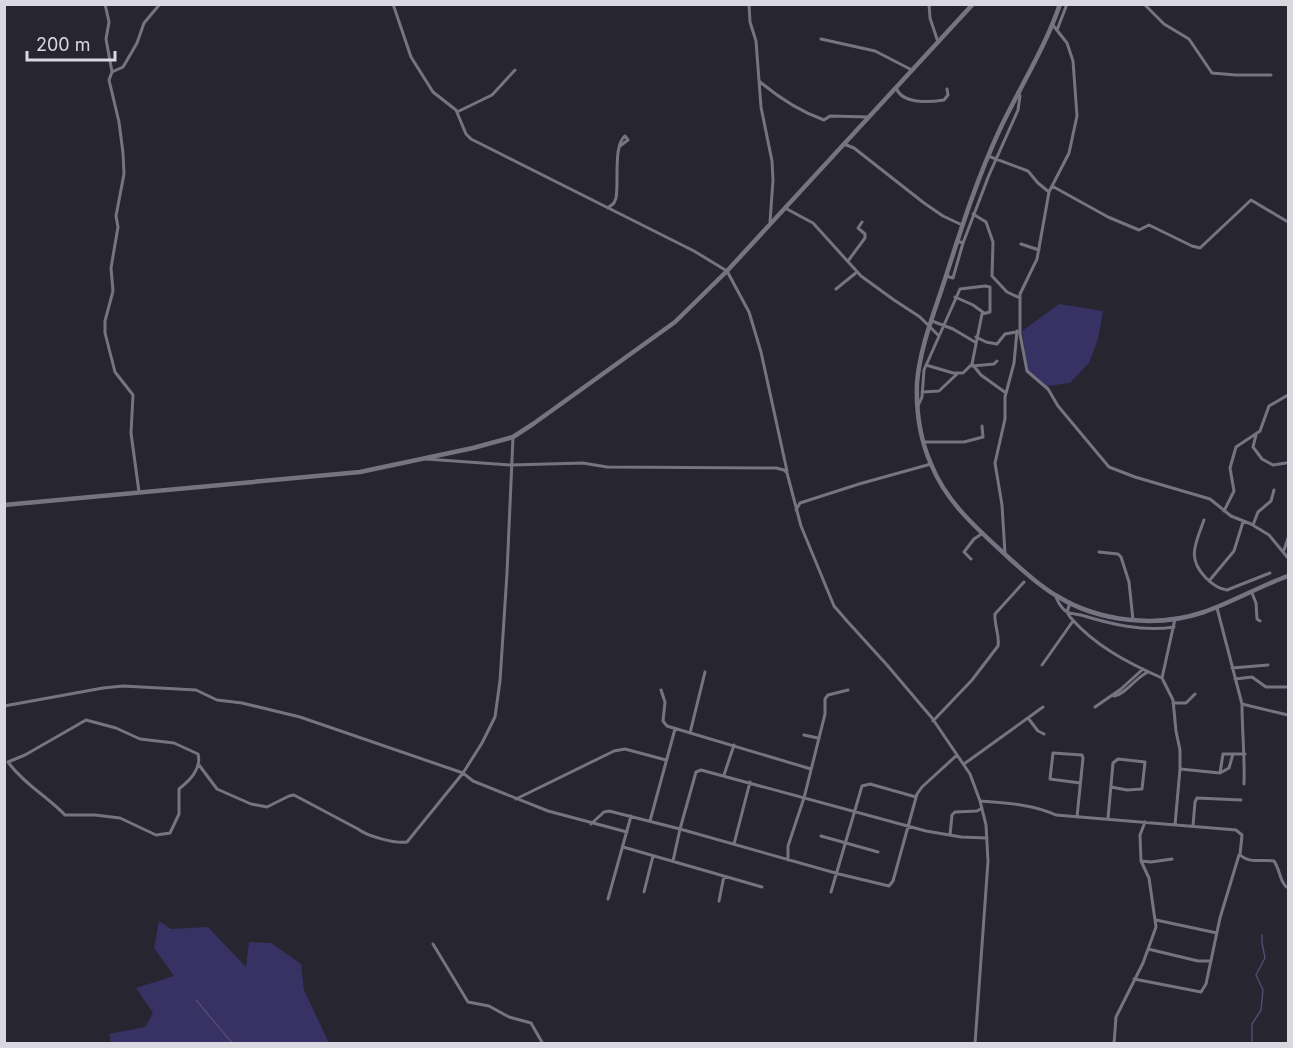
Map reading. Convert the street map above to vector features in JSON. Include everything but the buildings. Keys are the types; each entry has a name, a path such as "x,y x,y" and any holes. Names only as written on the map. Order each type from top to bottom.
{"street":[{"path":"105,4 109,22 106,39 112,72 110,86 119,122 124,174 116,216 118,227 111,268 113,291 105,321 105,333 108,352 115,372 133,395 130,433 139,492"},
{"path":"112,72 123,67 138,43 144,23 160,4"},
{"path":"393,4 412,58 432,91 458,112 466,134 471,139 694,251 727,271 750,312 796,510 809,548 834,606 887,664 933,721 964,764 980,801 987,838 987,869 975,1044"},
{"path":"749,4 750,22 756,41 761,107 772,161 770,223"},
{"path":"929,4 930,18 938,42"},
{"path":"4,505 360,472 513,437 666,330 727,271 973,4"},
{"path":"960,242 962,225 988,156 1060,4"},
{"path":"1058,32 1067,4"},
{"path":"1144,4 1164,24 1189,39 1212,73 1271,75"},
{"path":"1005,554 1002,505 995,463 1005,419 1005,393 1014,363 1020,298 1039,250 1049,192 1069,153 1077,116 1073,61 1067,43 1052,24"},
{"path":"821,39 875,51 912,70"},
{"path":"458,112 491,96 514,70"},
{"path":"758,80 779,98 824,120 830,116 869,117"},
{"path":"896,87 903,97 923,101 944,100 948,95 947,89"},
{"path":"1018,92 1020,96 1018,110 946,276 925,343 918,381 917,409 923,442 931,464 955,506 1033,580 1070,603 1101,614 1133,620 1175,619 1217,608 1288,576"},
{"path":"844,144 854,148 924,203 962,225"},
{"path":"608,208 616,198 617,158 620,146"},
{"path":"988,156 1028,171 1049,192"},
{"path":"1052,186 1108,217 1139,230 1149,225 1200,248 1251,200 1288,222"},
{"path":"785,208 813,223 857,272 916,314 939,336"},
{"path":"973,214 986,222 993,242 991,274 996,283 1006,292 1020,298"},
{"path":"848,261 866,238 858,228 862,222"},
{"path":"1021,244 1039,250"},
{"path":"836,289 857,272"},
{"path":"917,409 926,365 959,289 996,283"},
{"path":"955,297 984,313 990,312 991,290 985,286"},
{"path":"972,365 976,339 984,313"},
{"path":"932,321 976,339 996,344 1005,334 1018,331"},
{"path":"1018,331 1027,371 1048,389 1058,406 1109,466 1135,477 1210,499 1224,511 1269,535 1284,550 1288,558"},
{"path":"925,343 934,345"},
{"path":"926,365 957,374 963,373 972,365 997,362"},
{"path":"972,365 1005,393"},
{"path":"922,392 939,391 957,374"},
{"path":"1224,511 1234,491 1230,468 1236,447 1257,434 1262,428 1269,405 1288,394"},
{"path":"923,442 964,442 983,436 982,426"},
{"path":"1257,434 1253,447 1262,459 1273,465 1286,463"},
{"path":"8,762 25,755 86,720 116,728 140,739 180,745 198,753 199,765 217,789 251,804 267,807 294,795 358,829 363,834 407,842 463,773 495,717 507,582 513,437"},
{"path":"418,459 511,465 583,463 627,467 776,468 788,473"},
{"path":"796,510 800,503 931,464"},
{"path":"1253,525 1258,512 1271,501 1274,490"},
{"path":"793,499 800,503"},
{"path":"1204,520 1194,548 1193,558 1198,569 1209,581 1220,589 1227,590 1270,573"},
{"path":"1209,581 1234,551 1244,522"},
{"path":"971,559 964,552 974,539 983,533"},
{"path":"1284,550 1288,538"},
{"path":"1100,552 1118,554 1120,557 1129,582 1133,620"},
{"path":"933,721 972,680 998,646 1000,642 995,625 995,614 1024,582"},
{"path":"1251,592 1256,603 1257,619 1260,621"},
{"path":"1055,595 1073,621 1109,651 1162,678"},
{"path":"1067,612 1070,603"},
{"path":"1217,608 1242,705 1244,784"},
{"path":"1067,612 1122,626 1174,627"},
{"path":"1175,619 1162,678 1173,703 1180,750 1175,825"},
{"path":"1042,664 1073,621"},
{"path":"1232,668 1268,665"},
{"path":"1095,707 1112,696 1143,669"},
{"path":"690,733 705,672"},
{"path":"1112,696 1120,695 1139,676 1148,672"},
{"path":"1235,679 1252,677 1266,687 1288,687"},
{"path":"4,706 123,686 196,690 216,700 247,704 300,717 463,773 473,781 516,800 591,824 627,832"},
{"path":"661,690 665,702 664,724 811,769"},
{"path":"788,860 788,846 804,798 825,714 825,699 828,695 848,690"},
{"path":"1173,703 1186,703 1195,694"},
{"path":"1242,705 1288,715"},
{"path":"964,764 1043,707"},
{"path":"1028,718 1038,731 1044,734"},
{"path":"650,821 675,729"},
{"path":"804,735 818,738"},
{"path":"724,776 734,745"},
{"path":"516,800 614,751 625,749 666,760"},
{"path":"1077,817 1080,783 1082,755 1053,753 1050,779 1080,783"},
{"path":"1180,769 1220,773 1229,768 1233,753"},
{"path":"1220,773 1223,754 1245,754"},
{"path":"591,824 604,812 609,811 680,828 838,874 889,886 893,881 915,797 922,787 957,755"},
{"path":"4,758 24,781 49,802 58,806 65,815 121,818 156,835 171,832 179,814 178,789 189,782 199,765"},
{"path":"1108,818 1113,763 1118,759 1145,762 1142,789 1127,790 1111,787"},
{"path":"673,861 696,772 701,770 907,826 950,836 987,838"},
{"path":"734,844 750,782"},
{"path":"831,892 862,786 867,784 915,797"},
{"path":"1193,827 1194,804 1197,798 1241,800"},
{"path":"980,801 1024,805 1056,815 1239,831 1242,837 1239,853 1228,886 1205,988 1201,992 1134,979"},
{"path":"950,836 952,814 977,811 982,808"},
{"path":"608,899 631,816"},
{"path":"1114,1044 1116,1017 1156,927 1149,878 1141,861 1140,835 1145,822"},
{"path":"821,836 878,852"},
{"path":"623,847 762,887"},
{"path":"1239,853 1250,861 1262,859 1274,861 1279,868 1283,884 1288,888"},
{"path":"644,892 653,856"},
{"path":"1141,861 1172,859"},
{"path":"719,901 724,876"},
{"path":"1156,920 1217,933"},
{"path":"433,944 468,1002 489,1006 509,1017 529,1022 543,1044"},
{"path":"1148,949 1202,962 1211,961"}],"shaded area":[{"path":"1059,304 1103,311 1098,339 1089,363 1070,383 1047,386 1027,369 1022,331"},
{"path":"159,921 171,929 208,927 246,967 249,942 271,943 301,964 304,990 329,1043 111,1043 109,1034 145,1027 153,1013 136,988 174,976 154,948"}],"waterway":[{"path":"1252,1044 1252,1024 1261,1010 1263,990 1256,975 1265,958 1262,935"},
{"path":"196,1000 233,1044"}]}
